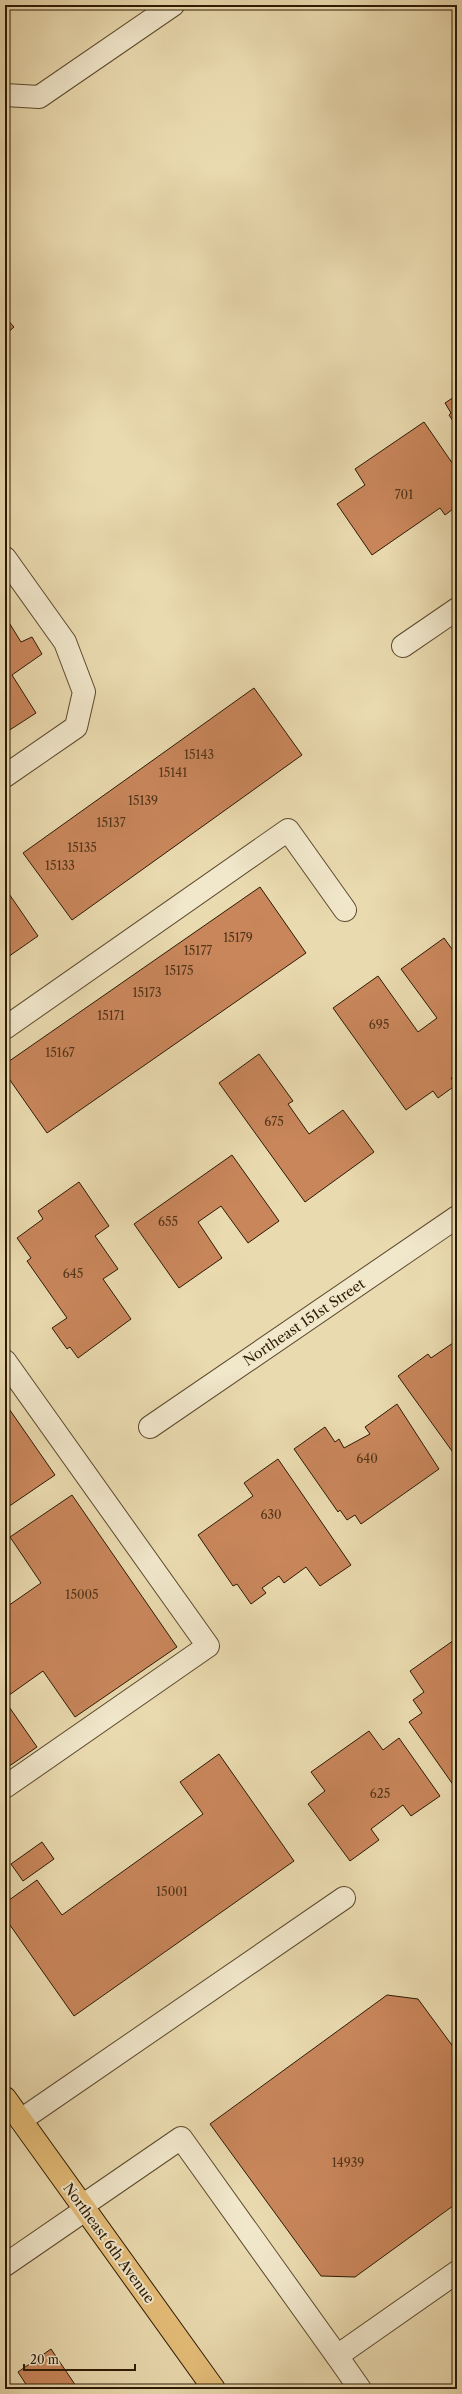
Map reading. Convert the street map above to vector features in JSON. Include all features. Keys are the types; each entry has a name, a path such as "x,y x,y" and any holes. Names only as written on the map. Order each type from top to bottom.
{"main road":[{"name":"Northeast 6th Avenue","path":"5,2098 214,2389"}],"street":[{"path":"5,95 39,96 173,5"},
{"path":"5,558 65,642 84,692 76,727 5,776"},
{"path":"403,646 457,608"},
{"path":"5,1028 288,830 345,910"},
{"name":"Northeast 151st Street","path":"150,1428 457,1217"},
{"path":"5,1361 208,1646 5,1787"},
{"path":"21,2120 344,1898"},
{"path":"5,2265 181,2138 360,2389"},
{"path":"337,2356 457,2272"}],"building":[{"path":"5,317 14,327 5,335"},
{"path":"457,395 457,427 449,415 451,413 445,403"},
{"path":"424,422 457,470 457,506 445,515 440,508 372,555 337,504 365,485 355,469"},
{"path":"5,616 21,642 32,637 42,654 12,675 36,713 5,733"},
{"path":"254,688 302,755 72,920 23,853"},
{"path":"260,887 306,953 47,1133 5,1073 5,1064"},
{"path":"5,888 38,936 5,959"},
{"path":"444,938 457,956 457,1074 451,1078 456,1085 438,1098 433,1091 406,1110 333,1008 378,976 418,1032 437,1018 401,969"},
{"path":"259,1054 293,1101 288,1104 309,1134 343,1110 374,1152 305,1202 219,1083"},
{"path":"232,1155 279,1221 248,1243 221,1206 198,1222 222,1258 179,1288 134,1224"},
{"path":"79,1182 109,1226 95,1236 118,1269 103,1279 131,1319 78,1358 70,1347 67,1349 52,1328 67,1318 27,1261 31,1258 17,1238 43,1219 38,1211"},
{"path":"453,1343 457,1348 457,1458 398,1376 428,1354 431,1358"},
{"path":"5,1403 55,1475 5,1509"},
{"path":"397,1404 439,1469 361,1524 355,1515 347,1520 340,1510 338,1512 294,1449 325,1427 335,1442 339,1439 344,1448 370,1434 365,1427"},
{"path":"278,1459 351,1565 320,1586 306,1567 284,1583 279,1576 262,1588 266,1593 251,1604 237,1584 233,1586 198,1535 253,1496 244,1483"},
{"path":"72,1495 177,1647 75,1717 43,1671 5,1698 5,1608 41,1583 10,1537"},
{"path":"457,1638 457,1784 454,1786 409,1722 422,1713 413,1700 424,1692 410,1671"},
{"path":"5,1701 37,1747 5,1769"},
{"path":"369,1731 383,1750 399,1738 440,1796 411,1816 403,1805 371,1829 379,1840 350,1861 308,1804 325,1791 311,1772"},
{"path":"219,1754 294,1861 74,2016 5,1918 5,1903 37,1880 62,1915 203,1814 180,1782"},
{"path":"42,1842 54,1859 23,1881 11,1864"},
{"path":"387,1995 418,1999 457,2052 457,2203 355,2277 321,2276 210,2124"},
{"path":"51,2349 78,2389 29,2389 18,2372"}]}
